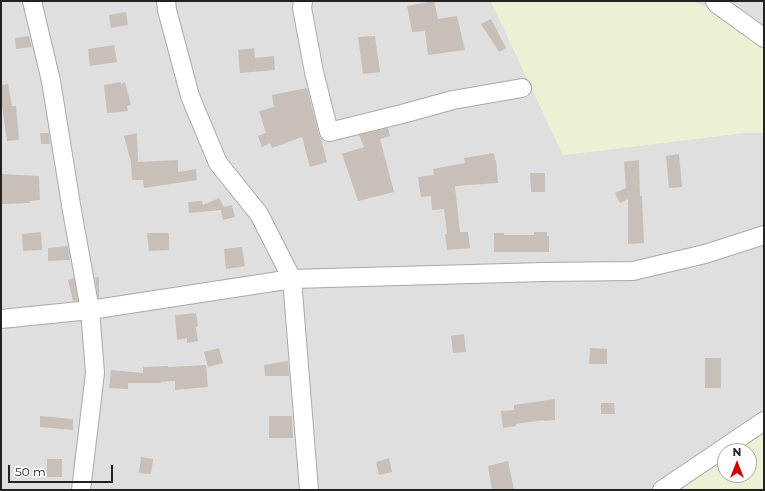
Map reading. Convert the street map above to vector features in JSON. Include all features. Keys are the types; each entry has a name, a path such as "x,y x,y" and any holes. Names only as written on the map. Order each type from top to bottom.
{"street":[{"path":"32,1 51,81 90,310 95,373 81,490"},
{"path":"166,1 167,10 190,96 218,163 259,214 292,279 309,490"},
{"path":"303,1 302,8 312,65 329,132 453,100 522,88"},
{"path":"715,1 764,38"},
{"path":"1,319 90,310 292,279 633,271 705,254 764,235"},
{"path":"662,490 764,421"}],"shaded area":[{"path":"1,1 491,1 563,155 743,133 764,133 764,421 731,443 717,443 717,453 662,490 1,490"},
{"path":"693,1 764,1 764,43 744,27"}],"green space":[{"path":"491,1 693,1 744,27 764,43 764,133 743,133 563,155"},
{"path":"764,421 764,490 662,490 717,453 717,483 757,483 757,443 731,443"}],"building":[{"path":"434,1 438,19 457,16 465,50 428,55 425,31 412,32 407,6"},
{"path":"126,12 128,25 111,28 109,15"},
{"path":"491,19 506,48 499,52 481,24"},
{"path":"29,36 32,47 16,49 15,38"},
{"path":"375,36 380,72 363,74 358,37"},
{"path":"114,45 117,62 90,66 88,49"},
{"path":"254,48 255,58 274,56 275,70 240,73 238,50"},
{"path":"121,82 121,84 125,82 131,105 127,106 128,111 107,113 104,85"},
{"path":"8,84 12,106 16,106 19,140 7,141 1,99 1,85"},
{"path":"307,88 327,162 310,167 302,137 272,148 270,143 262,147 258,136 266,133 259,111 274,107 272,95"},
{"path":"388,128 390,136 380,139 394,192 358,201 342,154 364,147 359,135"},
{"path":"40,133 49,133 50,144 41,144"},
{"path":"137,133 138,162 178,160 178,172 196,169 197,180 144,188 143,180 132,180 131,162 124,136"},
{"path":"494,153 498,183 455,186 460,232 468,232 470,248 447,250 444,209 432,210 431,196 421,197 418,177 434,175 433,169 465,163 464,158"},
{"path":"679,154 682,187 669,188 666,156"},
{"path":"639,160 644,243 628,244 628,199 620,203 615,193 626,188 624,162"},
{"path":"530,173 545,173 545,192 531,192"},
{"path":"1,174 39,176 40,200 30,201 30,203 1,204"},
{"path":"219,198 224,207 232,205 235,217 223,220 221,210 189,213 188,202 202,201 203,205"},
{"path":"41,232 42,250 23,251 22,234"},
{"path":"534,232 547,232 547,236 549,236 549,252 494,252 494,233 504,233 504,235 534,235"},
{"path":"147,233 169,233 169,250 149,251"},
{"path":"68,246 70,260 48,261 48,248"},
{"path":"242,247 245,266 226,269 224,249"},
{"path":"95,277 99,277 99,298 98,298"},
{"path":"74,278 78,301 73,301 68,280"},
{"path":"196,313 198,341 187,343 187,338 177,340 175,315"},
{"path":"464,334 466,352 453,353 451,336"},
{"path":"219,348 223,363 208,367 204,352"},
{"path":"590,348 607,349 607,364 589,364"},
{"path":"705,358 721,358 721,388 705,388"},
{"path":"288,361 289,376 265,376 264,365"},
{"path":"206,365 208,387 175,390 175,381 172,381 161,383 128,383 128,389 109,388 111,370 143,373 143,367"},
{"path":"555,399 555,420 516,424 516,426 503,428 501,411 514,410 514,405"},
{"path":"601,403 614,403 615,414 601,414"},
{"path":"40,416 73,419 73,430 40,427"},
{"path":"269,416 292,416 293,438 269,438"},
{"path":"141,457 153,459 151,474 139,473"},
{"path":"389,458 392,472 379,475 376,462"},
{"path":"47,459 62,459 62,477 47,477"},
{"path":"508,461 514,490 492,490 488,466"}]}
